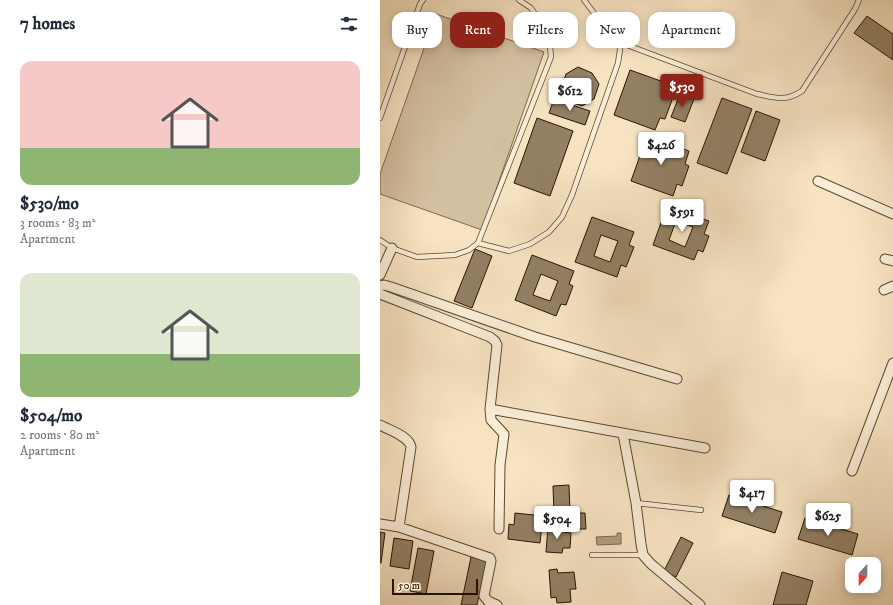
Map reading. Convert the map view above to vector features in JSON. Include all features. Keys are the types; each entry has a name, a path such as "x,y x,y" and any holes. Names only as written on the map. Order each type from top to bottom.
{"street":[{"path":"818,181 893,214"},
{"path":"380,275 392,248"},
{"path":"380,286 391,286 535,337 677,379"},
{"path":"884,290 893,286"},
{"path":"380,294 490,337 495,341 497,346 490,409 491,420 504,434 500,465 499,529"},
{"path":"852,471 893,364"},
{"path":"490,409 541,417 623,434 705,448"},
{"path":"380,425 406,439 410,443 411,447 399,527"},
{"path":"623,434 636,503 640,544 643,555 651,564 700,605"},
{"path":"380,524 399,527 490,558 484,596 488,601 497,605"}],"lane":[{"path":"380,118 420,4 423,0"},
{"path":"380,240 392,248 417,257 455,255 469,250 478,243 551,57 549,36 531,8 519,0"},
{"path":"584,0 593,12"},
{"path":"635,48 757,94 780,99 792,98 802,91 859,0"},
{"path":"478,243 509,251 530,244 549,232 562,217 572,194 618,63 620,48"},
{"path":"636,503 700,510"},
{"path":"592,555 643,555"}],"shaded area":[{"path":"442,16 450,19 450,48 505,48 505,38 513,41 513,48 533,48 544,52 482,230 380,194 380,174 424,48 442,48"},
{"path":"617,533 621,533 621,544 597,545 596,537 617,536"}],"building":[{"path":"867,16 893,34 893,60 854,33"},
{"path":"578,67 592,73 599,84 594,99 582,106 568,101 561,88 566,74"},
{"path":"630,70 672,85 667,98 672,100 665,119 660,118 655,130 614,115"},
{"path":"680,94 694,99 685,122 671,117"},
{"path":"722,98 752,109 727,174 697,163"},
{"path":"554,99 590,111 585,125 549,113"},
{"path":"756,111 780,120 765,161 741,152"},
{"path":"537,118 573,131 550,196 514,183"},
{"path":"647,136 689,151 685,164 689,166 682,186 677,184 673,196 631,181"},
{"path":"667,206 709,221 704,234 709,236 703,252 698,250 694,260 653,245","holes":["676,221 693,227 685,247 669,240"]},
{"path":"592,217 634,232 629,245 634,247 626,267 621,265 617,277 575,262","holes":["601,235 618,241 610,262 594,256"]},
{"path":"475,249 492,256 472,308 454,301"},
{"path":"532,255 574,271 569,284 573,286 566,305 561,304 556,316 515,300","holes":["541,274 558,281 550,301 533,295"]},
{"path":"569,485 570,512 554,513 553,486"},
{"path":"729,495 782,512 775,533 722,516"},
{"path":"515,513 543,516 540,543 508,539 509,524 514,525"},
{"path":"575,513 585,513 586,529 575,529"},
{"path":"805,518 858,534 852,555 798,539"},
{"path":"548,526 555,527 555,530 563,530 563,532 571,533 570,548 563,548 562,553 546,552"},
{"path":"380,532 385,533 381,563 380,563"},
{"path":"681,537 693,543 676,577 664,571"},
{"path":"394,538 413,541 409,569 390,566"},
{"path":"418,548 434,551 426,594 410,591"},
{"path":"471,557 487,560 477,605 461,605"},
{"path":"557,569 558,573 574,572 576,589 570,589 571,602 557,603 556,597 551,598 549,570"},
{"path":"782,572 813,581 806,605 773,605"}]}
